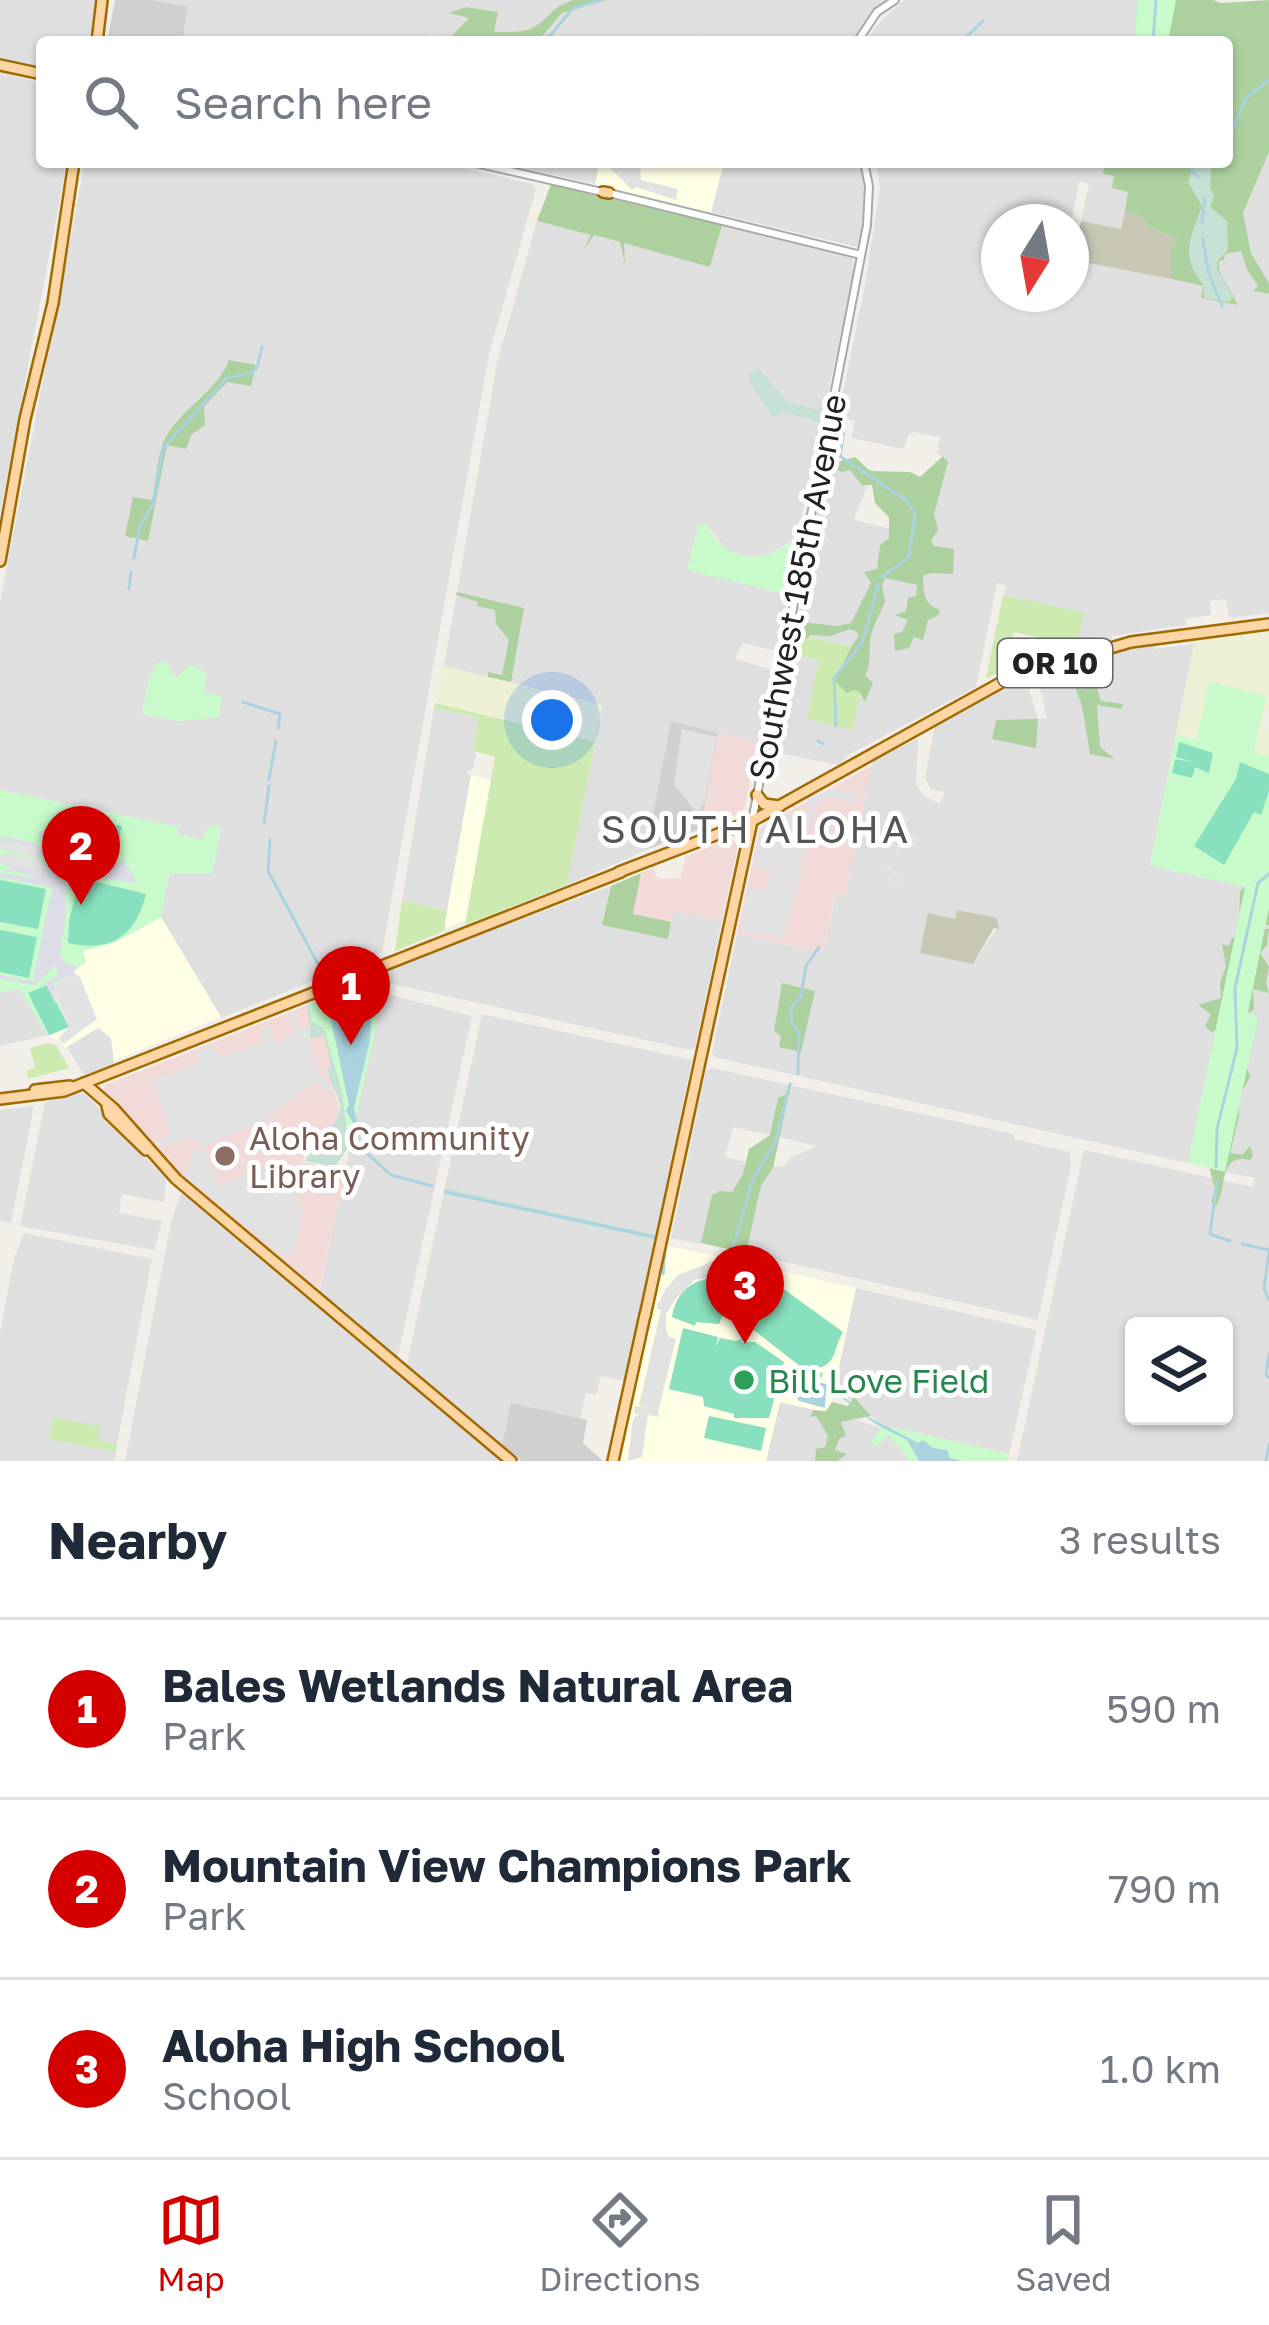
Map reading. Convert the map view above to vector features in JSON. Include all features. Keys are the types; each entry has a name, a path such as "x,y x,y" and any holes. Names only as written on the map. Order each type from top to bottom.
{"main road":[{"path":"98,36 105,0"},
{"path":"0,65 36,73"},
{"path":"1,557 75,168"},
{"name":"OR 10","path":"0,1099 56,1093 84,1083 731,830 1018,675 1131,642 1269,624"},
{"path":"757,796 766,805 780,806"},
{"name":"Southwest 185th Avenue","path":"613,1461 752,821"},
{"path":"731,830 747,845"},
{"path":"84,1083 109,1114 210,1208 512,1461"}],"street":[{"path":"861,36 878,12 895,0"},
{"path":"497,168 860,255"},
{"name":"Southwest 185th Avenue","path":"752,821 870,202 865,168"}],"shaded area":[{"path":"0,0 96,0 90,36 36,36 36,66 0,59"},
{"path":"115,0 188,7 183,36 108,36"},
{"path":"150,0 888,0 858,36 493,36 497,12 466,7 451,13 470,17 452,36 183,36 188,8"},
{"path":"904,0 1137,0 1135,36 870,36"},
{"path":"0,73 36,82 36,168 66,168 0,514"},
{"path":"1269,152 1269,283 1251,253 1243,213"},
{"path":"84,168 462,168 533,184 536,189 489,354 382,953 221,1018 161,917 169,874 212,874 221,827 208,828 203,840 177,834 177,827 0,790 0,603","holes":["166,663 176,678 191,665 207,673 204,693 221,697 219,717 179,721 142,714 157,664"]},
{"path":"524,168 599,168 595,184"},
{"path":"599,168 722,168 711,212 595,184"},
{"path":"610,168 640,168 641,180 678,189 676,200 636,187 632,190"},
{"path":"722,168 862,168 867,209 858,247 711,212"},
{"path":"877,168 1104,168 1103,173 1114,176 1129,191 1122,230 1089,223 1089,204 1085,204 1089,184 1080,181 1075,204 981,204 981,312 1089,312 1089,263 1203,286 1236,305 1219,271 1219,261 1224,254 1242,251 1258,286 1254,291 1269,294 1269,613 1229,618 1226,599 1210,601 1211,615 1186,619 1186,625 1112,636 1112,640 1077,647 1083,612 1004,596 1006,586 997,583 976,687 848,755 838,765 774,752 790,653 819,660 869,650 795,634 827,460 873,470 854,520 895,530 923,568 946,457 937,454 940,437 914,432 908,435 904,449 851,438 855,421 837,420 880,188"},
{"path":"1194,168 1211,168 1214,197 1210,207 1227,221 1228,250 1218,260 1217,269 1233,297 1229,302 1204,298 1203,284 1191,263 1189,245 1202,206 1188,182"},
{"path":"664,211 852,258 855,267 796,543 749,558 726,550 706,524 687,569 789,595 775,651 743,643 735,659 773,670 760,743 671,722 646,850 567,885 602,705 444,666 497,363 537,221 592,235 581,250 594,235 623,243"},
{"path":"1125,212 1142,216 1149,228 1178,238 1171,279 1089,263 1089,223 1121,229"},
{"path":"758,368 787,401 822,411 820,422 783,412 773,418 749,382 749,373"},
{"path":"1269,630 1269,709 1262,719 1269,734 1269,756 1254,753 1266,696 1210,681 1197,738 1176,733 1195,640"},
{"path":"1194,644 1150,865 1246,887 1188,1163 714,1057 737,934 823,952 836,893 846,894 873,760 918,739 916,784 924,796 940,804 945,792 931,789 925,778 935,725 1026,680 1038,719 1047,718 1038,678 1105,655 1154,645 1154,649","holes":["957,910 997,919 997,928 973,964 955,919"]},
{"path":"442,666 602,705 595,742 435,703"},
{"path":"434,708 478,718 476,756 473,769 466,773 471,775 447,911 402,900"},
{"path":"671,721 718,733 700,829 646,850"},
{"path":"682,729 717,737 704,803 697,813 674,784"},
{"path":"718,733 757,742 745,807 700,829"},
{"path":"872,765 846,895 835,894 823,952 737,934 760,828"},
{"path":"471,775 491,780 466,920 444,929"},
{"path":"834,789 858,794 856,804 830,796 816,803 784,939 741,931 749,887 767,890 771,870 753,866 761,828 787,814 803,817 810,805 807,799"},
{"path":"895,815 908,817 904,832 917,835 915,847 901,844 893,871 907,876 904,887 883,881 892,872 882,870 883,865 891,866 896,848 887,845"},
{"path":"46,829 54,849 120,863 123,859 137,883 81,875 74,879 72,890 65,887 60,954 66,964 78,966 53,983 56,1006 43,984 59,974 55,966 35,985 0,979 0,975 33,981 52,888 0,877 0,873 35,879 0,871 12,868 0,863 42,871 52,861 49,848 0,841 2,836 47,846 39,833"},
{"path":"7,839 44,847 52,864 42,871 0,863 5,853 41,864 46,860 43,855 41,859 0,849"},
{"path":"731,839 738,845 722,921 675,911 671,922 632,914 641,873 653,868 658,879 680,878 686,856"},
{"path":"611,886 602,924 668,938 674,911 722,921 695,1048 365,978"},
{"path":"1269,908 1269,1461 1017,1461 1084,1150 1253,1187 1255,1178 1225,1172 1246,1064 1248,1012"},
{"path":"957,910 997,918 999,929 994,928 973,964 920,953 928,913 955,919"},
{"path":"161,917 221,1017 114,1061 111,1038 98,1028 65,1048 49,1037 68,1027 52,987 86,962 82,951 116,942"},
{"path":"74,972 97,1019 63,1044 59,1038 69,1027 52,987"},
{"path":"19,988 48,1035 0,1046 0,993"},
{"path":"352,988 383,994 357,1115 364,1139 350,1144 335,1167 305,1161 340,1111 327,1070 331,1067 324,1036 310,1038 308,1005"},
{"path":"383,993 472,1016 397,1360 319,1293"},
{"path":"308,1005 312,1038 324,1035 332,1067 327,1071 341,1112 337,1122 305,1150 303,1162 345,1171 319,1290 188,1181 103,1093 105,1085"},
{"path":"296,1010 298,1027 310,1026 317,1073 333,1088 327,1094 315,1082 268,1116 269,1120 205,1145 188,1137 159,1149 156,1141 171,1134 150,1078 200,1062 195,1051 206,1047 213,1048 218,1058 263,1043 259,1032 269,1026 277,1045 294,1033 288,1014"},
{"path":"482,1014 692,1060 625,1381 601,1376 596,1395 586,1393 580,1419 512,1404 502,1447 406,1368"},
{"path":"98,1028 111,1038 114,1065 84,1075 67,1047"},
{"path":"712,1068 1014,1134 1014,1139 1070,1152 1038,1320 746,1253 761,1186 771,1167 785,1166 791,1157 818,1146 733,1127 725,1157 746,1162 743,1174 732,1193 712,1195 701,1244 671,1238 706,1071"},
{"path":"78,1092 166,1179 164,1202 122,1194 119,1213 162,1221 154,1250 20,1226 45,1103"},
{"path":"34,1106 11,1223 0,1221 0,1110"},
{"path":"204,1147 219,1185 279,1164 300,1168 303,1172 295,1195 303,1211 294,1255 281,1254 185,1175 194,1151"},
{"path":"445,1188 656,1235 655,1240 444,1193"},
{"path":"181,1193 503,1461 125,1461 171,1222"},
{"path":"24,1233 152,1259 117,1444 96,1440 99,1427 53,1418 49,1438 116,1452 114,1461 0,1461 0,1332 14,1258"},
{"path":"665,1245 856,1288 829,1413 780,1402 766,1461 620,1461"},
{"path":"711,1262 739,1264 736,1277 696,1279 666,1314 669,1337 676,1339 660,1417 648,1415 642,1457 628,1461 632,1424 640,1415 634,1413 635,1406 642,1407 661,1310 658,1302 663,1303 665,1290 678,1275"},
{"path":"856,1288 1037,1330 1009,1454 883,1425 834,1388"},
{"path":"780,1402 821,1412 832,1427 834,1457 843,1416 881,1428 872,1443 889,1434 910,1461 766,1461"},
{"path":"511,1403 587,1420 583,1443 603,1461 521,1461 502,1446"}],"green space":[{"path":"606,0 562,13 541,36 452,36 469,18 449,13 466,7 498,12 494,32 514,32 534,27 560,5"},
{"path":"1137,0 1269,0 1269,152 1243,213 1251,253 1269,283 1269,294 1253,291 1258,286 1241,251 1225,254 1219,261 1219,271 1238,305 1201,298 1203,286 1171,279 1171,251 1178,238 1149,228 1142,216 1125,212 1128,192 1112,188 1114,176 1103,174 1104,168 1233,168 1233,36 1135,36"},
{"path":"1137,0 1176,0 1169,36 1135,36"},
{"path":"551,184 722,225 710,267 624,243 625,264 620,242 594,235 582,252 591,235 537,221"},
{"path":"229,360 256,365 251,386 227,382 204,407 205,425 191,435 186,449 167,445 148,541 125,536 133,497 152,500 169,431 215,383"},
{"path":"943,456 948,462 934,514 938,530 931,541 934,546 954,549 953,574 923,576 926,598 940,610 939,615 928,620 923,640 914,637 909,648 895,651 894,634 902,632 908,620 895,615 906,611 917,585 885,578 885,602 872,632 865,675 873,683 865,702 860,693 847,693 835,681 857,632 811,635 799,644 791,636 801,632 802,622 851,623 871,583 864,572 877,569 880,545 889,538 889,517 875,503 872,485 862,485 850,470 834,469 819,478 823,466 855,457 870,471 910,472 920,477"},
{"path":"707,524 722,546 743,556 767,555 796,543 786,594 687,570 698,525"},
{"path":"457,592 524,608 511,682 488,677 488,672 502,675 509,640 496,624 495,610 477,606 478,602"},
{"path":"1003,595 1084,612 1077,647 1032,659 1036,637 1014,632 1006,670 986,678"},
{"path":"794,634 869,650 853,730 807,719 819,660 790,653"},
{"path":"166,662 176,678 191,664 207,673 204,692 221,696 220,717 179,721 142,714 148,682 157,663"},
{"path":"1076,667 1081,689 1096,686 1101,701 1123,704 1121,709 1097,705 1100,747 1115,759 1090,754 1082,706 1068,669"},
{"path":"1209,681 1266,696 1254,752 1269,756 1269,908 1248,1012 1258,1018 1225,1172 1188,1163 1245,887 1150,866 1176,735 1201,740 1197,738"},
{"path":"435,703 595,742 567,885 465,925 495,757 473,751 478,718 434,708"},
{"path":"1038,719 1036,748 992,739 996,720"},
{"path":"1179,742 1213,753 1209,773 1195,767 1192,778 1172,773 1175,759 1193,762 1176,757"},
{"path":"1240,762 1269,774 1269,791 1261,815 1254,812 1224,865 1194,846 1236,779"},
{"path":"0,790 178,827 177,834 203,840 208,827 221,826 212,874 169,874 161,917 116,942 83,951 86,962 52,987 69,1027 48,1036 19,989 0,993"},
{"path":"75,817 122,826 115,858 69,849"},
{"path":"1269,858 1269,925 1263,929 1269,929 1267,945 1260,953 1269,967 1269,993 1253,989 1245,1061 1250,1077 1238,1099 1239,1117 1230,1153 1242,1155 1250,1146 1253,1155 1228,1167 1216,1206 1211,1202 1215,1190 1210,1170 1220,1030 1211,1032 1205,1026 1211,1014 1198,1005 1221,998 1226,966 1222,944 1229,946 1232,938 1239,937 1240,892"},
{"path":"641,873 633,914 671,922 668,939 602,925 611,886"},
{"path":"80,878 146,894 136,921 119,938 96,945 68,943"},
{"path":"0,880 46,889 38,929 0,922"},
{"path":"402,900 447,911 444,931 395,951"},
{"path":"0,930 37,937 29,978 0,972"},
{"path":"782,983 815,991 801,1052 779,1047 781,1036 774,1031"},
{"path":"47,985 69,1027 49,1035 28,993"},
{"path":"352,988 383,994 353,1133 347,1132 324,1028 312,1022 308,1005"},
{"path":"56,1045 69,1068 28,1079 26,1071 35,1068 30,1048"},
{"path":"789,1093 773,1168 761,1186 746,1253 701,1243 712,1195 732,1192 743,1174 749,1149 770,1135 778,1098"},
{"path":"767,1277 843,1332 830,1362 809,1370 823,1373 821,1378 794,1367 801,1367 737,1317 738,1295"},
{"path":"711,1278 729,1282 726,1294 730,1296 719,1324 696,1322 695,1326 672,1317 684,1290"},
{"path":"683,1328 718,1337 716,1346 720,1338 736,1341 751,1336 740,1342 755,1342 784,1362 769,1418 734,1418 734,1414 704,1406 703,1397 669,1389"},
{"path":"854,1397 871,1416 841,1422 846,1436 839,1439 835,1450 847,1454 837,1461 815,1461 816,1449 825,1447 828,1436 816,1416 810,1417 813,1410 826,1411 832,1402 848,1406"},
{"path":"709,1416 766,1428 761,1451 704,1438"},
{"path":"53,1417 99,1426 97,1440 117,1444 116,1452 49,1439"},
{"path":"883,1425 1009,1454 1008,1461 910,1461 889,1435 876,1446 871,1442"}],"water":[{"path":"352,996 372,1002 370,1041 354,1107 358,1131 346,1111 349,1105 327,1001"},
{"path":"787,1369 800,1386 803,1381 829,1384 865,1415 918,1443 923,1440 947,1450 950,1458 961,1461 919,1461 907,1440 877,1425 832,1390 826,1390 825,1408 799,1401 787,1387"}],"waterway":[{"path":"550,36 572,9 601,0"},
{"path":"1153,36 1156,0"},
{"path":"967,36 983,21"},
{"path":"1233,128 1247,97 1269,80"},
{"path":"1189,168 1198,177"},
{"path":"1202,223 1205,197"},
{"path":"1203,239 1208,271 1222,306"},
{"path":"134,558 140,526 153,504 163,448 227,378 257,368 262,347"},
{"path":"846,418 840,456 907,501 915,513 909,557 882,577"},
{"path":"129,589 131,572"},
{"path":"836,726 834,678 862,643 879,583"},
{"path":"243,702 280,714 278,728"},
{"path":"269,779 276,741"},
{"path":"818,741 824,744"},
{"path":"879,756 896,747"},
{"path":"264,824 269,786"},
{"path":"270,840 268,871 326,979"},
{"path":"1216,1167 1217,1129 1237,1048 1235,988 1258,883 1269,874"},
{"path":"798,1074 799,1034 791,1008 801,996 806,966 819,947"},
{"path":"732,1252 752,1181 776,1141 790,1084"},
{"path":"364,1151 391,1175 432,1186"},
{"path":"1217,1182 1210,1234 1230,1241"},
{"path":"445,1192 655,1237"},
{"path":"1242,1244 1269,1250"},
{"path":"663,1274 665,1250"},
{"path":"1269,1252 1264,1289 1269,1300"},
{"path":"1269,1354 1269,1378"},
{"path":"1266,1461 1269,1444"}],"place":[{"name":"Mountain View Champions Park","path":"81,905"},
{"name":"Bales Wetlands Natural Area","path":"351,1045"},
{"name":"Aloha Community Library","path":"225,1156"},
{"name":"Aloha High School","path":"745,1344"},
{"name":"Bill Love Field","path":"744,1380"}],"district":[{"name":"SOUTH ALOHA","path":"756,828"}]}
